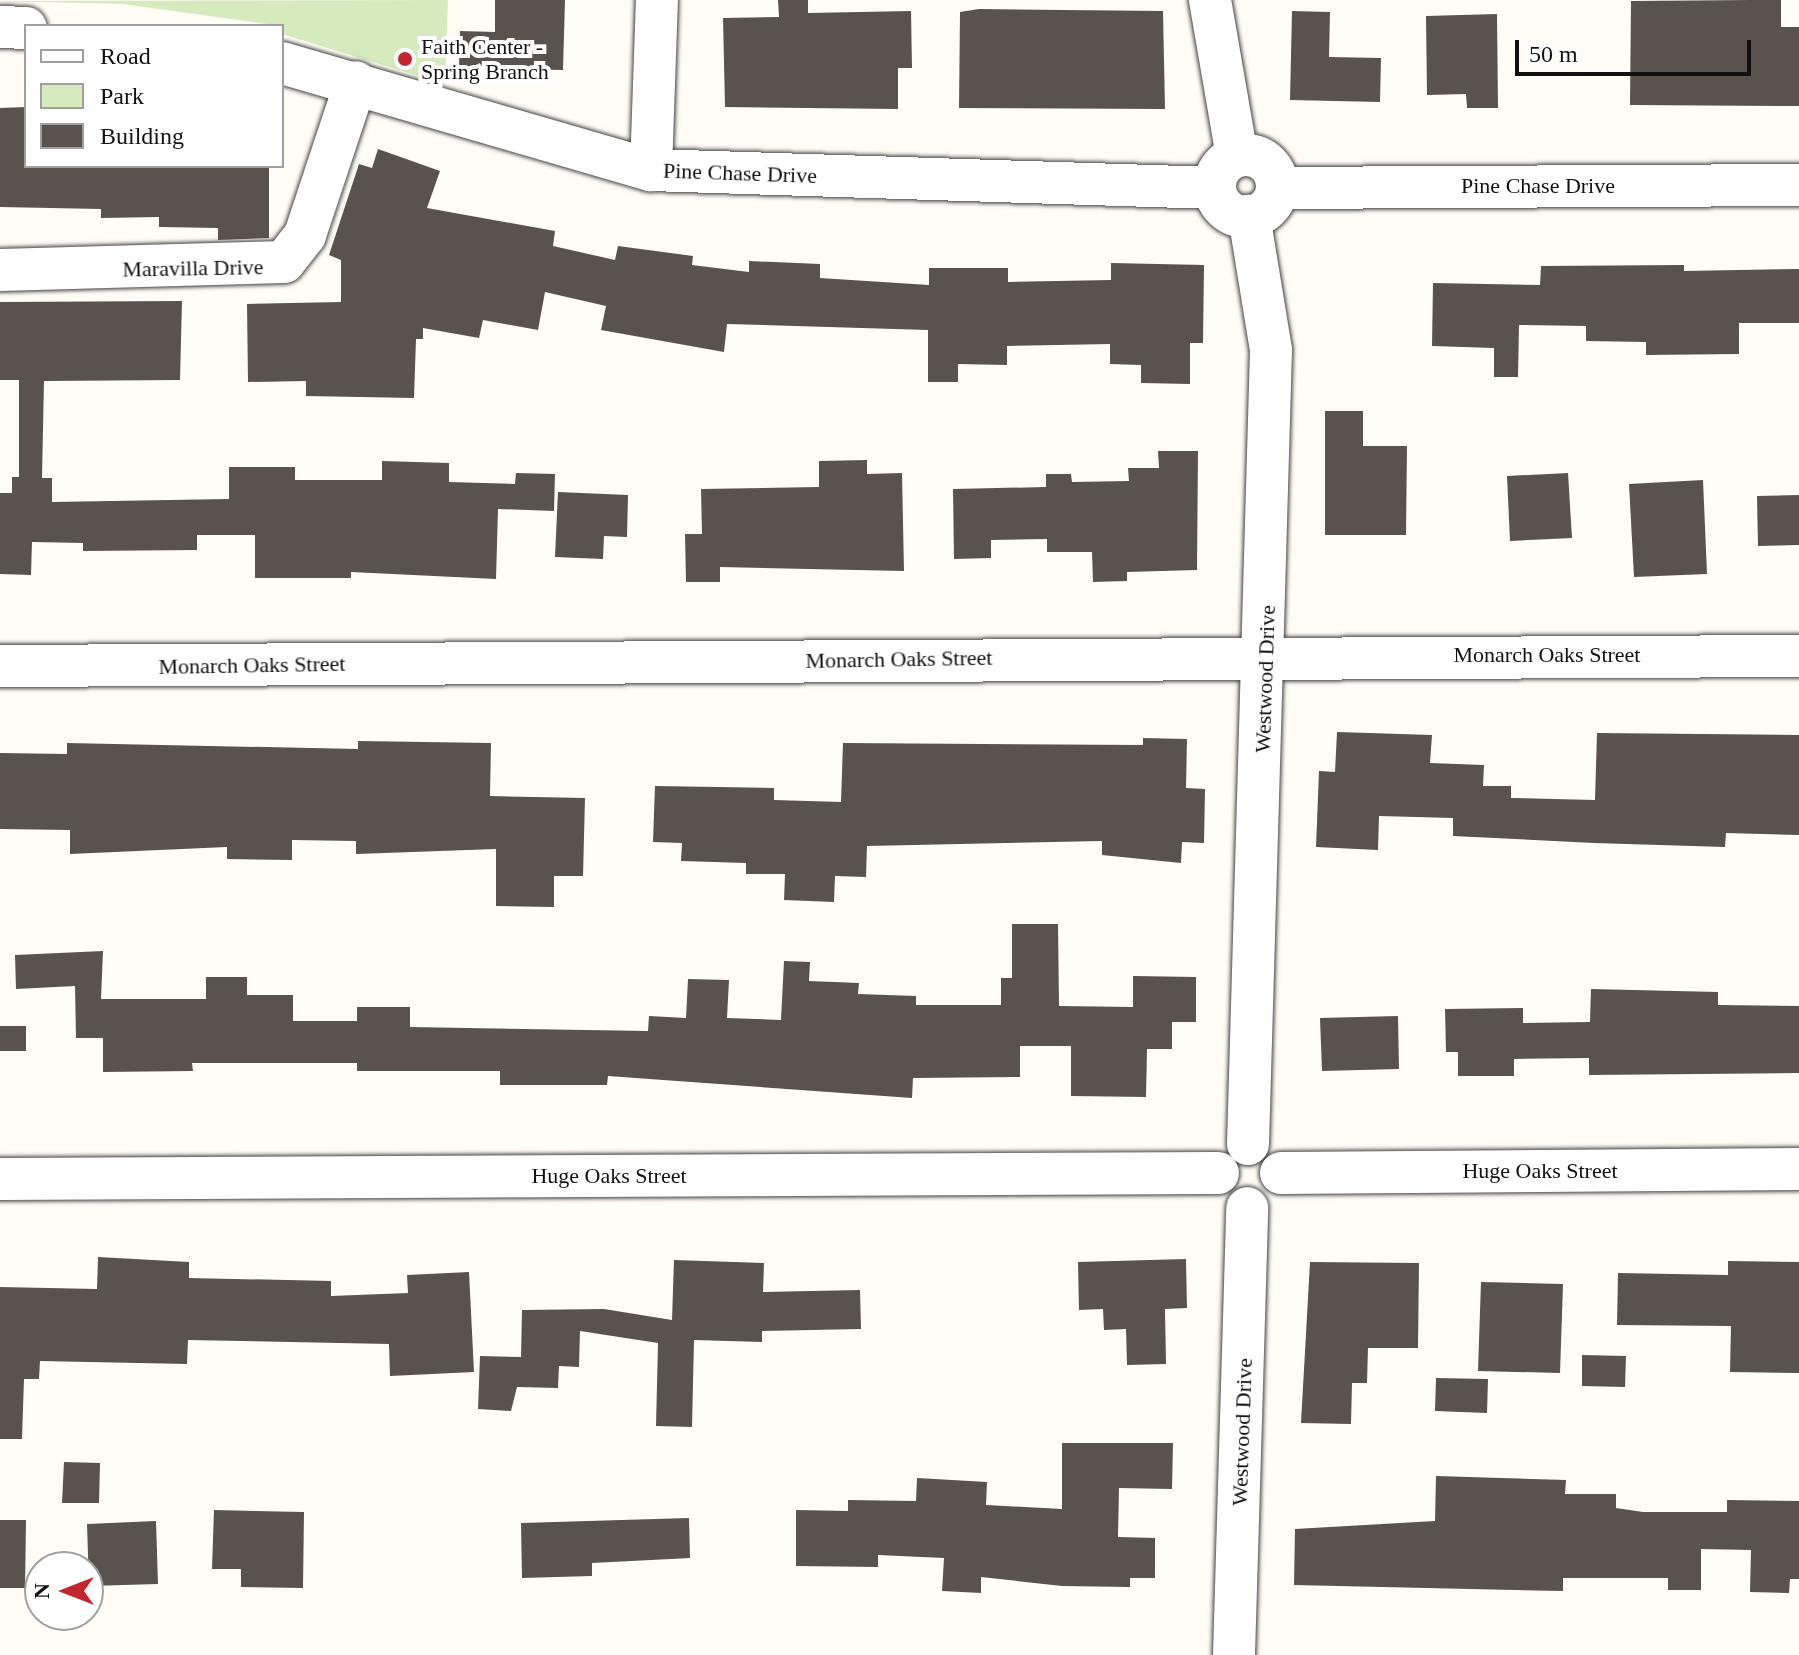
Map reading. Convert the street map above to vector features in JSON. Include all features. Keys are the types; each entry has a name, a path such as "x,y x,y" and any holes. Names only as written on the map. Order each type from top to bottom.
{"street":[{"path":"651,170 657,0"},
{"path":"1210,0 1226,172 1223,208 1264,202 1270,166 1226,172"},
{"path":"0,27 24,28"},
{"name":"Pine Chase Drive","path":"284,64 651,170 1226,172"},
{"name":"Maravilla Drive","path":"0,270 284,262 305,235 356,82"},
{"name":"Pine Chase Drive","path":"1264,202 1799,185"},
{"name":"Westwood Drive","path":"1248,1144 1266,655 1271,350 1264,202"},
{"name":"Monarch Oaks Street","path":"0,666 1266,655 1799,656"},
{"path":"1248,1144 1273,1151 1281,1173 1273,1199 1247,1208 1227,1199 1218,1173 1229,1149 1248,1144"},
{"name":"Huge Oaks Street","path":"1281,1173 1799,1169"},
{"name":"Huge Oaks Street","path":"0,1179 1218,1173"},
{"name":"Westwood Drive","path":"1234,1655 1247,1208"}],"green space":[{"name":"Faith Center - Spring Branch","path":"448,0 445,84 284,35 284,24 123,4 0,1"}],"building":[{"path":"495,0 565,0 563,70 459,68 460,31 495,32"},
{"path":"778,0 808,0 808,13 911,11 912,68 898,68 898,109 725,107 723,18 779,17"},
{"path":"1781,0 1781,27 1799,27 1799,106 1630,105 1631,1"},
{"path":"979,9 1163,11 1165,109 959,108 960,12"},
{"path":"1292,11 1330,12 1329,57 1381,58 1380,102 1290,100"},
{"path":"1497,14 1498,108 1467,108 1466,94 1427,95 1426,16"},
{"path":"24,107 24,168 269,168 269,238 218,240 218,228 159,227 159,217 101,218 101,209 0,207 0,108"},
{"path":"378,149 440,171 427,208 555,231 553,246 615,260 618,246 693,256 692,265 749,272 749,261 820,264 820,278 929,285 929,268 1008,268 1008,282 1111,280 1111,263 1204,265 1203,343 1190,343 1190,384 1141,383 1141,365 1110,364 1110,344 1007,346 1007,365 958,364 958,382 928,382 928,330 727,324 724,352 601,330 606,306 545,292 538,330 483,320 479,338 423,328 423,339 416,339 414,398 306,396 306,381 248,382 247,304 341,302 341,260 329,255 359,164 372,168"},
{"path":"1684,265 1684,271 1799,269 1799,323 1739,323 1739,354 1646,355 1646,342 1586,341 1586,326 1519,325 1518,377 1494,377 1494,348 1432,346 1433,283 1540,285 1541,266"},
{"path":"182,301 180,380 44,381 42,478 52,478 52,502 229,499 229,467 295,467 295,480 382,480 382,461 449,463 449,482 515,484 516,473 555,474 554,511 498,509 496,579 351,572 351,578 255,578 255,535 197,535 197,550 83,551 83,543 32,542 31,575 0,574 0,493 12,493 12,477 19,477 19,380 0,380 0,302"},
{"path":"1325,411 1363,411 1363,446 1407,446 1406,535 1325,535"},
{"path":"1158,451 1198,451 1197,570 1127,572 1127,581 1093,582 1092,552 1047,552 1047,539 991,540 991,558 954,559 953,489 1046,487 1046,474 1071,474 1072,482 1129,481 1128,468 1159,468"},
{"path":"867,460 867,474 902,473 904,571 720,567 720,582 686,582 685,534 702,534 701,489 819,487 819,461"},
{"path":"1568,473 1572,538 1510,541 1507,476"},
{"path":"1703,480 1707,574 1634,577 1629,484"},
{"path":"558,492 628,495 627,537 604,536 603,559 555,557"},
{"path":"1799,495 1799,545 1758,546 1757,496"},
{"path":"1337,732 1432,735 1430,763 1484,765 1483,786 1511,786 1511,798 1595,800 1597,733 1799,735 1799,835 1726,833 1725,847 1594,843 1453,836 1453,818 1379,816 1378,850 1316,847 1319,771 1335,772"},
{"path":"1143,738 1187,739 1186,788 1205,789 1204,843 1182,842 1181,863 1102,855 1102,841 867,846 866,877 835,876 834,902 784,900 785,874 746,874 746,863 681,861 682,843 653,842 655,786 774,788 774,800 841,802 843,743 1143,745"},
{"path":"358,741 491,743 490,796 585,798 583,876 554,876 554,907 496,906 496,849 356,854 356,841 292,840 292,860 227,859 227,847 70,854 70,830 0,829 0,753 67,754 67,743 358,749"},
{"path":"1012,924 1058,924 1059,1006 1133,1007 1133,976 1196,977 1196,1022 1172,1022 1172,1049 1147,1049 1146,1097 1071,1096 1071,1046 1020,1046 1020,1077 913,1078 912,1098 608,1076 607,1085 500,1085 500,1071 357,1071 357,1063 192,1063 193,1071 103,1072 103,1038 76,1038 75,986 16,989 15,955 103,951 101,999 206,999 206,977 247,977 247,995 293,995 293,1021 357,1021 357,1007 410,1007 410,1027 648,1031 649,1016 686,1018 688,979 729,980 727,1018 781,1020 784,961 810,962 809,981 859,983 858,994 916,996 916,1005 1001,1005 1001,978 1012,978"},
{"path":"1591,989 1718,992 1718,1005 1799,1006 1799,1073 1589,1075 1589,1058 1514,1059 1514,1076 1458,1076 1458,1052 1446,1052 1445,1009 1523,1008 1523,1023 1590,1022"},
{"path":"1398,1016 1399,1069 1322,1071 1320,1018"},
{"path":"0,1026 26,1026 26,1051 0,1051"},
{"path":"98,1257 189,1262 189,1278 331,1281 331,1296 408,1293 407,1275 469,1272 474,1372 390,1376 389,1344 188,1340 187,1364 40,1361 39,1379 24,1379 22,1439 0,1439 0,1287 97,1289"},
{"path":"1186,1259 1187,1308 1165,1309 1166,1364 1127,1365 1126,1329 1104,1330 1103,1309 1079,1310 1078,1262"},
{"path":"674,1260 764,1263 763,1292 860,1290 861,1329 762,1331 762,1342 694,1340 692,1427 656,1426 658,1343 580,1331 579,1367 559,1366 558,1388 517,1387 511,1411 478,1409 480,1356 521,1357 522,1310 604,1309 672,1320"},
{"path":"1728,1261 1799,1262 1799,1373 1730,1372 1731,1326 1617,1325 1618,1273 1728,1275"},
{"path":"1310,1262 1419,1263 1418,1348 1368,1348 1367,1383 1352,1383 1351,1424 1301,1423"},
{"path":"1481,1282 1563,1284 1560,1373 1478,1371"},
{"path":"1582,1355 1626,1356 1625,1387 1582,1386"},
{"path":"1436,1378 1488,1379 1487,1413 1435,1411"},
{"path":"1062,1443 1173,1443 1172,1489 1119,1488 1118,1537 1155,1538 1155,1578 1130,1578 1130,1587 1062,1586 981,1577 981,1593 942,1591 944,1558 878,1555 878,1567 796,1566 796,1510 848,1511 848,1500 916,1501 917,1478 987,1482 986,1505 1062,1509"},
{"path":"64,1462 100,1463 99,1503 62,1503"},
{"path":"1436,1476 1566,1480 1565,1494 1616,1494 1616,1508 1643,1512 1727,1512 1727,1500 1799,1501 1799,1579 1790,1579 1789,1593 1750,1592 1751,1550 1701,1549 1701,1590 1668,1590 1668,1578 1563,1578 1563,1591 1294,1585 1295,1529 1435,1521"},
{"path":"214,1510 304,1512 303,1588 241,1587 241,1569 212,1569"},
{"path":"689,1518 690,1558 592,1563 592,1576 522,1578 521,1523"},
{"path":"0,1520 26,1520 24,1588 0,1588"},
{"path":"156,1521 158,1584 104,1586 104,1551 88,1551 87,1524"}],"place":[{"name":"Faith Center - Spring Branch","path":"405,59"}]}
